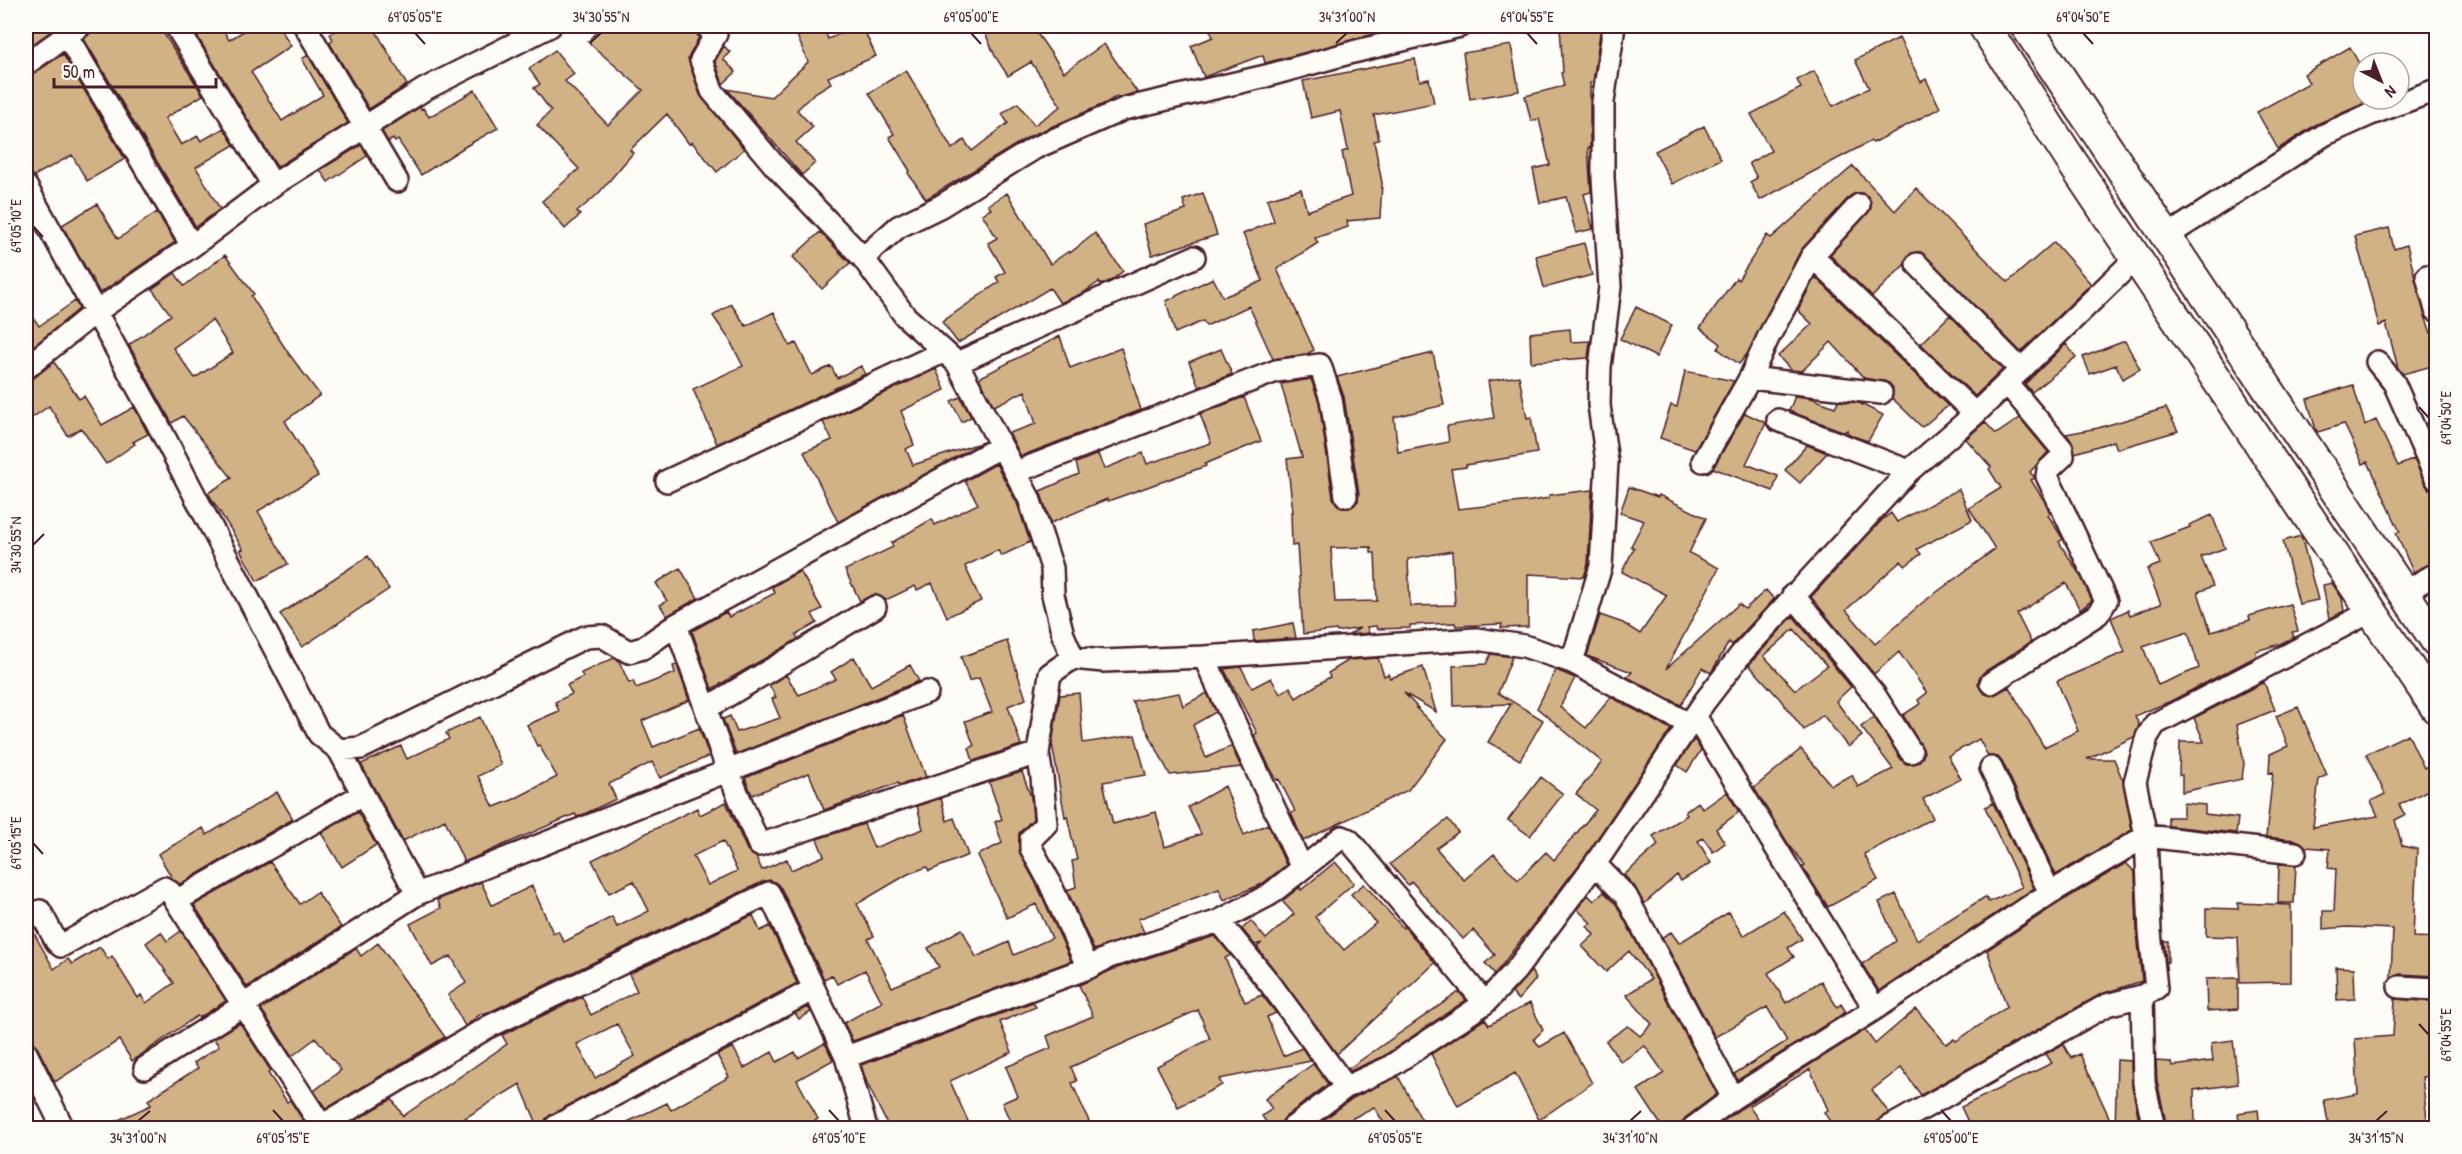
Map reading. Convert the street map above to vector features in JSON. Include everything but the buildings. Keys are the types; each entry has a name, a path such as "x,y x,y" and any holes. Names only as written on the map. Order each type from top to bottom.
{"main road":[{"path":"1984,26 2436,708"},
{"path":"2026,26 2436,641"},
{"path":"2074,165 2104,144"}],"street":[{"path":"176,26 273,185"},
{"path":"305,26 397,182"},
{"path":"26,368 94,313 192,246 273,185 425,89 550,26"},
{"path":"863,258 898,227 941,206 1035,148 1124,110 1460,26"},
{"path":"1572,662 1601,566 1607,462 1599,405 1600,367 1610,287 1603,178 1603,102 1614,26"},
{"path":"26,64 69,28 192,246"},
{"path":"715,28 701,60 712,91 775,166 863,258 905,316 950,358 1016,472 1029,498 1052,568 1053,595 1063,635 1073,658"},
{"path":"2167,236 2324,135 2436,90"},
{"path":"26,186 155,420 319,734 339,750 417,894"},
{"path":"1703,460 1750,378 1768,338 1812,255 1859,205"},
{"path":"1812,255 1974,414"},
{"path":"667,481 950,358 1194,257"},
{"path":"1292,1128 1346,1087 1388,1068 1485,1003 1516,970 1595,864 1692,720 1742,653 1793,595 1910,471 1974,414 2136,258"},
{"path":"1917,264 2014,376 2062,449 2063,456 2048,470 2047,476 2106,601 2098,614 1991,684"},
{"path":"2427,276 2436,310"},
{"path":"2377,362 2394,383 2436,478"},
{"path":"1016,472 1276,370 1320,365 1330,399 1346,495"},
{"path":"1750,378 1881,393"},
{"path":"1778,420 1910,471"},
{"path":"339,750 361,748 585,637 602,636 629,652 643,648 676,625 1000,447"},
{"path":"2404,592 2436,574"},
{"path":"1793,595 1874,693 1911,752"},
{"path":"707,708 875,607"},
{"path":"1888,1128 2107,1005 2142,996 2156,988 2150,932 2146,836 2135,782 2147,737 2155,724 2372,611"},
{"path":"676,625 728,771 759,845 1038,753"},
{"path":"1088,968 1049,881 1031,848 1031,839 1046,824 1038,753 1050,674 1073,658 1104,661 1204,657 1476,639 1524,646 1572,662 1692,720 1875,1009"},
{"path":"1204,657 1302,868"},
{"path":"145,1068 417,894 927,692"},
{"path":"1991,768 2050,893"},
{"path":"176,901 363,794"},
{"path":"1693,1128 1733,1098 1875,1009 2050,893 2146,836 2295,853"},
{"path":"846,1057 1088,968 1109,957 1219,921 1269,895 1342,837 1349,840 1485,1003"},
{"path":"1595,864 1626,896 1733,1098"},
{"path":"40,911 61,946 164,888 170,892 320,1128 488,1027 769,892 846,1057 866,1128"},
{"path":"1219,921 1271,985 1346,1087"},
{"path":"2399,987 2436,989"},
{"path":"556,1126 814,989"},
{"path":"2142,996 2144,1083 2154,1128"},
{"path":"26,1053 63,1128"}]}
